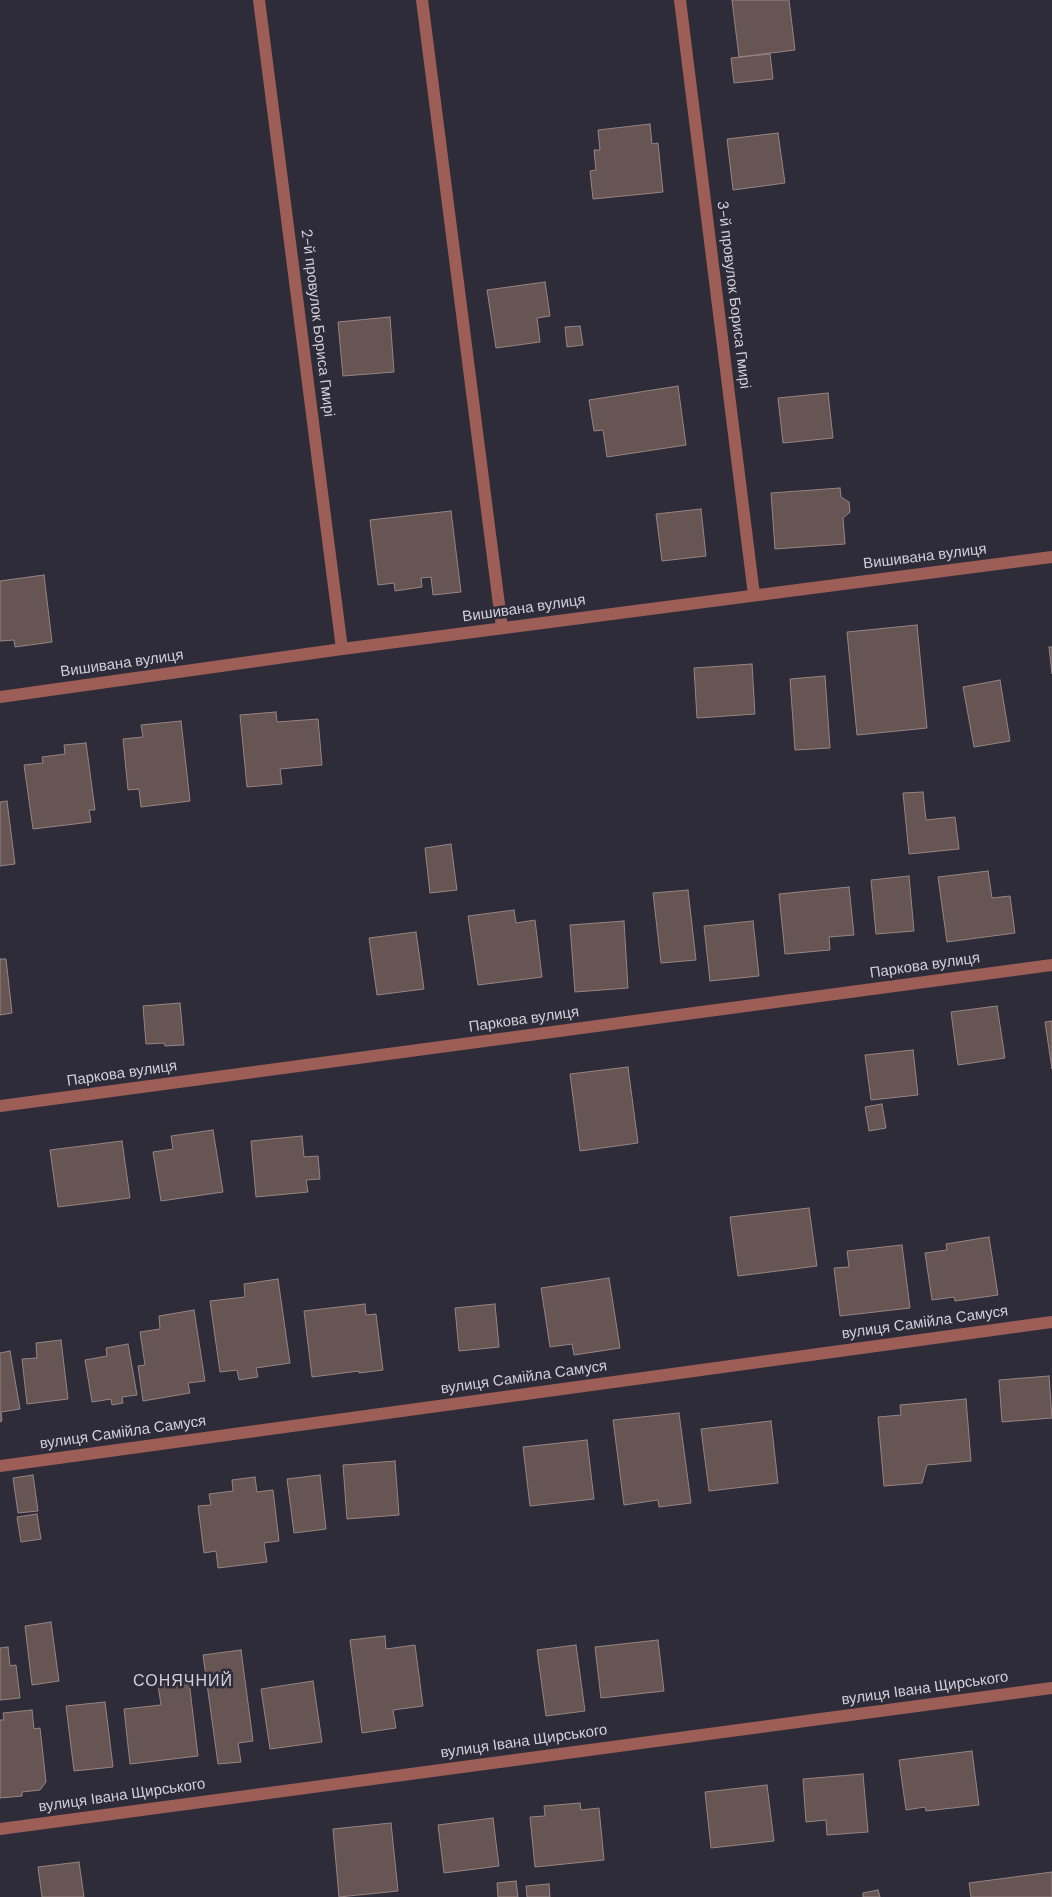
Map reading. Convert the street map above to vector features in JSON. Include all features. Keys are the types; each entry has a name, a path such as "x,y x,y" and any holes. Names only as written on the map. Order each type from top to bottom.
{"street":[{"name":"2-й провулок Бориса Гмирі","path":"259,0 342,649"},
{"path":"422,0 502,628"},
{"name":"3-й провулок Бориса Гмирі","path":"680,0 754,595"},
{"name":"Вишивана вулиця","path":"0,697 342,649 1052,557"},
{"name":"Паркова вулиця","path":"0,1106 1052,965"},
{"name":"вулиця Самійла Самуся","path":"0,1466 1052,1322"},
{"name":"вулиця Івана Щирського","path":"0,1828 1052,1688"}],"building":[{"path":"732,0 789,0 795,50 739,57"},
{"path":"770,54 773,79 734,83 731,58"},
{"path":"650,124 652,144 658,143 663,192 593,199 590,171 596,170 594,150 600,150 598,130"},
{"path":"778,133 785,183 733,190 727,139"},
{"path":"545,282 550,316 537,318 540,342 496,348 487,290"},
{"path":"390,317 394,372 343,376 338,322"},
{"path":"580,326 583,345 567,347 565,327"},
{"path":"678,386 686,445 607,457 603,430 594,431 589,400"},
{"path":"828,393 833,438 783,443 778,398"},
{"path":"840,488 841,497 849,502 850,512 843,518 845,544 775,549 771,493"},
{"path":"701,509 706,556 662,561 656,514"},
{"path":"451,511 461,592 433,595 431,577 421,578 422,587 395,591 394,583 378,585 370,520"},
{"path":"44,575 52,642 15,647 14,640 0,641 0,581"},
{"path":"917,625 927,728 857,735 847,632"},
{"path":"1049,647 1052,647 1052,674"},
{"path":"752,664 755,714 697,718 694,668"},
{"path":"825,676 830,748 795,750 790,679"},
{"path":"1000,680 1010,741 974,747 963,687"},
{"path":"276,712 277,722 318,719 322,765 280,769 282,784 247,787 240,715"},
{"path":"181,721 190,801 141,807 139,789 128,790 123,739 143,737 141,725"},
{"path":"86,743 95,810 89,810 91,822 33,829 24,765 43,763 42,757 65,754 64,745"},
{"path":"923,792 926,820 955,817 959,849 909,854 903,793"},
{"path":"7,801 15,864 0,866 0,802"},
{"path":"451,844 457,890 430,893 425,848"},
{"path":"988,871 992,898 1010,896 1015,933 947,942 938,877"},
{"path":"909,876 914,931 876,934 871,880"},
{"path":"849,887 854,935 829,937 830,950 785,954 779,894"},
{"path":"688,890 696,960 661,963 653,893"},
{"path":"514,910 516,923 535,920 542,977 478,985 468,916"},
{"path":"624,921 628,988 575,992 570,925"},
{"path":"753,921 759,976 710,981 704,926"},
{"path":"416,932 424,989 377,995 369,938"},
{"path":"0,959 6,959 12,1013 0,1015"},
{"path":"180,1003 184,1045 146,1044 143,1006"},
{"path":"997,1006 1005,1058 958,1065 951,1012"},
{"path":"1052,1021 1052,1069 1045,1022"},
{"path":"913,1050 918,1095 871,1100 865,1055"},
{"path":"628,1067 638,1143 580,1151 570,1074"},
{"path":"882,1104 886,1128 869,1131 865,1107"},
{"path":"213,1130 223,1192 161,1201 153,1152 173,1149 171,1136"},
{"path":"302,1136 304,1157 318,1156 320,1179 306,1180 308,1192 256,1197 251,1141"},
{"path":"122,1141 130,1198 58,1207 50,1150"},
{"path":"809,1208 817,1266 738,1276 730,1217"},
{"path":"989,1237 998,1295 955,1301 954,1297 932,1300 925,1253 947,1250 946,1244"},
{"path":"902,1245 910,1308 840,1316 834,1268 849,1267 847,1251"},
{"path":"609,1278 620,1348 574,1355 572,1344 550,1347 541,1288"},
{"path":"278,1279 290,1363 256,1368 258,1377 239,1380 237,1370 220,1372 210,1301 245,1297 244,1284"},
{"path":"365,1304 366,1315 376,1314 383,1370 312,1377 304,1311"},
{"path":"495,1304 499,1347 459,1351 455,1308"},
{"path":"194,1310 205,1381 188,1383 190,1393 143,1401 138,1366 145,1365 140,1332 160,1329 159,1316"},
{"path":"61,1340 68,1399 27,1404 22,1359 37,1358 36,1343"},
{"path":"128,1344 137,1395 122,1397 123,1403 112,1405 111,1399 92,1402 85,1360 107,1356 106,1348"},
{"path":"10,1351 20,1409 1,1412 2,1421 0,1422 0,1353"},
{"path":"1049,1376 1052,1418 1002,1422 999,1380"},
{"path":"966,1399 971,1461 927,1465 922,1483 884,1486 878,1417 901,1415 900,1405"},
{"path":"679,1413 691,1503 659,1507 658,1500 624,1505 613,1420"},
{"path":"771,1421 778,1483 709,1491 701,1429"},
{"path":"587,1440 594,1499 530,1506 523,1447"},
{"path":"395,1461 399,1515 347,1519 343,1465"},
{"path":"33,1475 38,1511 18,1513 13,1478"},
{"path":"320,1475 326,1529 294,1533 287,1479"},
{"path":"255,1477 257,1492 273,1490 279,1541 264,1543 267,1562 218,1568 216,1551 204,1553 198,1506 211,1505 209,1494 233,1491 232,1480"},
{"path":"37,1514 41,1539 21,1542 17,1517"},
{"path":"51,1622 59,1681 32,1685 25,1626"},
{"path":"385,1636 386,1649 415,1645 423,1706 393,1710 396,1728 362,1733 350,1640"},
{"path":"658,1640 664,1691 601,1698 595,1647"},
{"path":"576,1645 585,1711 546,1716 537,1650"},
{"path":"8,1647 10,1666 16,1665 20,1698 0,1700 0,1648"},
{"path":"241,1650 253,1741 238,1743 241,1762 218,1764 203,1655"},
{"path":"189,1681 198,1756 130,1764 124,1709 161,1705 158,1685"},
{"path":"313,1681 322,1742 270,1749 261,1689"},
{"path":"105,1702 113,1767 74,1771 66,1706"},
{"path":"32,1710 34,1729 40,1728 46,1782 40,1790 22,1792 22,1796 0,1798 0,1720 4,1720 3,1713"},
{"path":"972,1751 979,1805 926,1811 925,1807 906,1810 899,1760"},
{"path":"863,1774 868,1832 827,1835 826,1820 806,1822 803,1779"},
{"path":"767,1785 774,1841 711,1848 705,1792"},
{"path":"580,1803 581,1810 599,1808 604,1860 535,1867 530,1817 545,1816 544,1806"},
{"path":"493,1818 499,1866 444,1873 438,1825"},
{"path":"391,1823 398,1891 339,1897 333,1829"},
{"path":"79,1862 84,1897 42,1897 38,1867"},
{"path":"1052,1872 1052,1897 971,1897 969,1883"},
{"path":"516,1881 518,1897 498,1897 497,1883"},
{"path":"549,1884 550,1897 527,1897 526,1886"},
{"path":"878,1890 880,1897 863,1897 863,1893"}],"district":[{"name":"СОНЯЧНИЙ","path":"183,1682"}]}
